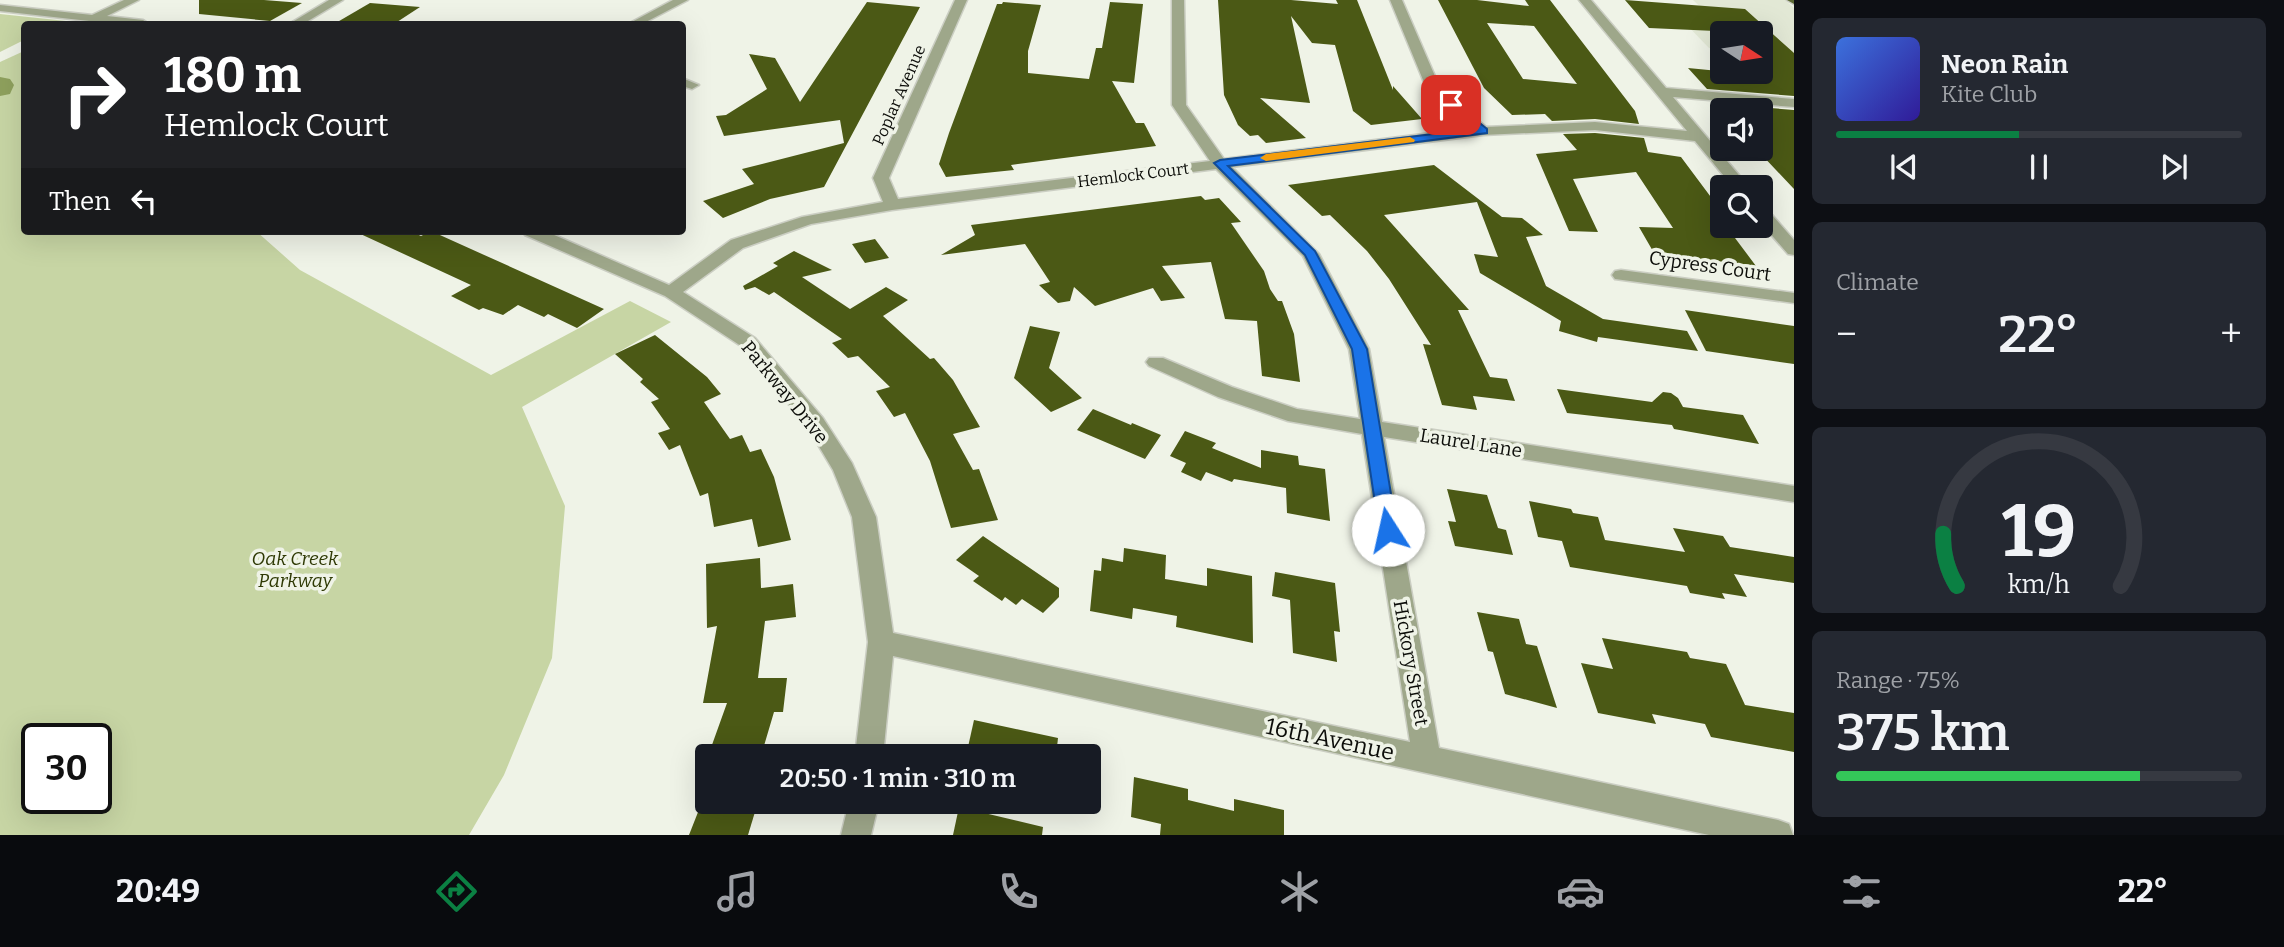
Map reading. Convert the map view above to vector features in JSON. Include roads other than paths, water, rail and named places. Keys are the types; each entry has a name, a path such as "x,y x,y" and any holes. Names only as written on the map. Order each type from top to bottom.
{"street":[{"path":"93,19 133,0"},
{"path":"300,21 337,0"},
{"path":"640,21 682,0"},
{"name":"Poplar Avenue","path":"892,205 881,178 961,0"},
{"name":"Hickory Street","path":"1178,0 1179,105 1220,163 1310,254 1359,349 1427,760"},
{"path":"1396,0 1434,92 1483,131"},
{"path":"1585,0 1731,175"},
{"path":"0,8 113,21"},
{"path":"1661,92 1794,103"},
{"name":"Hemlock Court","path":"671,292 737,244 808,220 892,205 1483,131 1595,127 1698,136"},
{"path":"1773,226 1794,250"},
{"name":"Parkway Drive","path":"540,235 671,292 748,341 816,423 844,469 864,517 881,642 870,744"},
{"name":"Cypress Court","path":"1621,275 1794,298"},
{"name":"Laurel Lane","path":"1156,362 1225,392 1295,416 1794,494"},
{"name":"16th Avenue","path":"881,642 1778,835"},
{"path":"856,835 861,814"}],"park label":[{"name":"Oak Creek Parkway","path":"295,569"}]}
